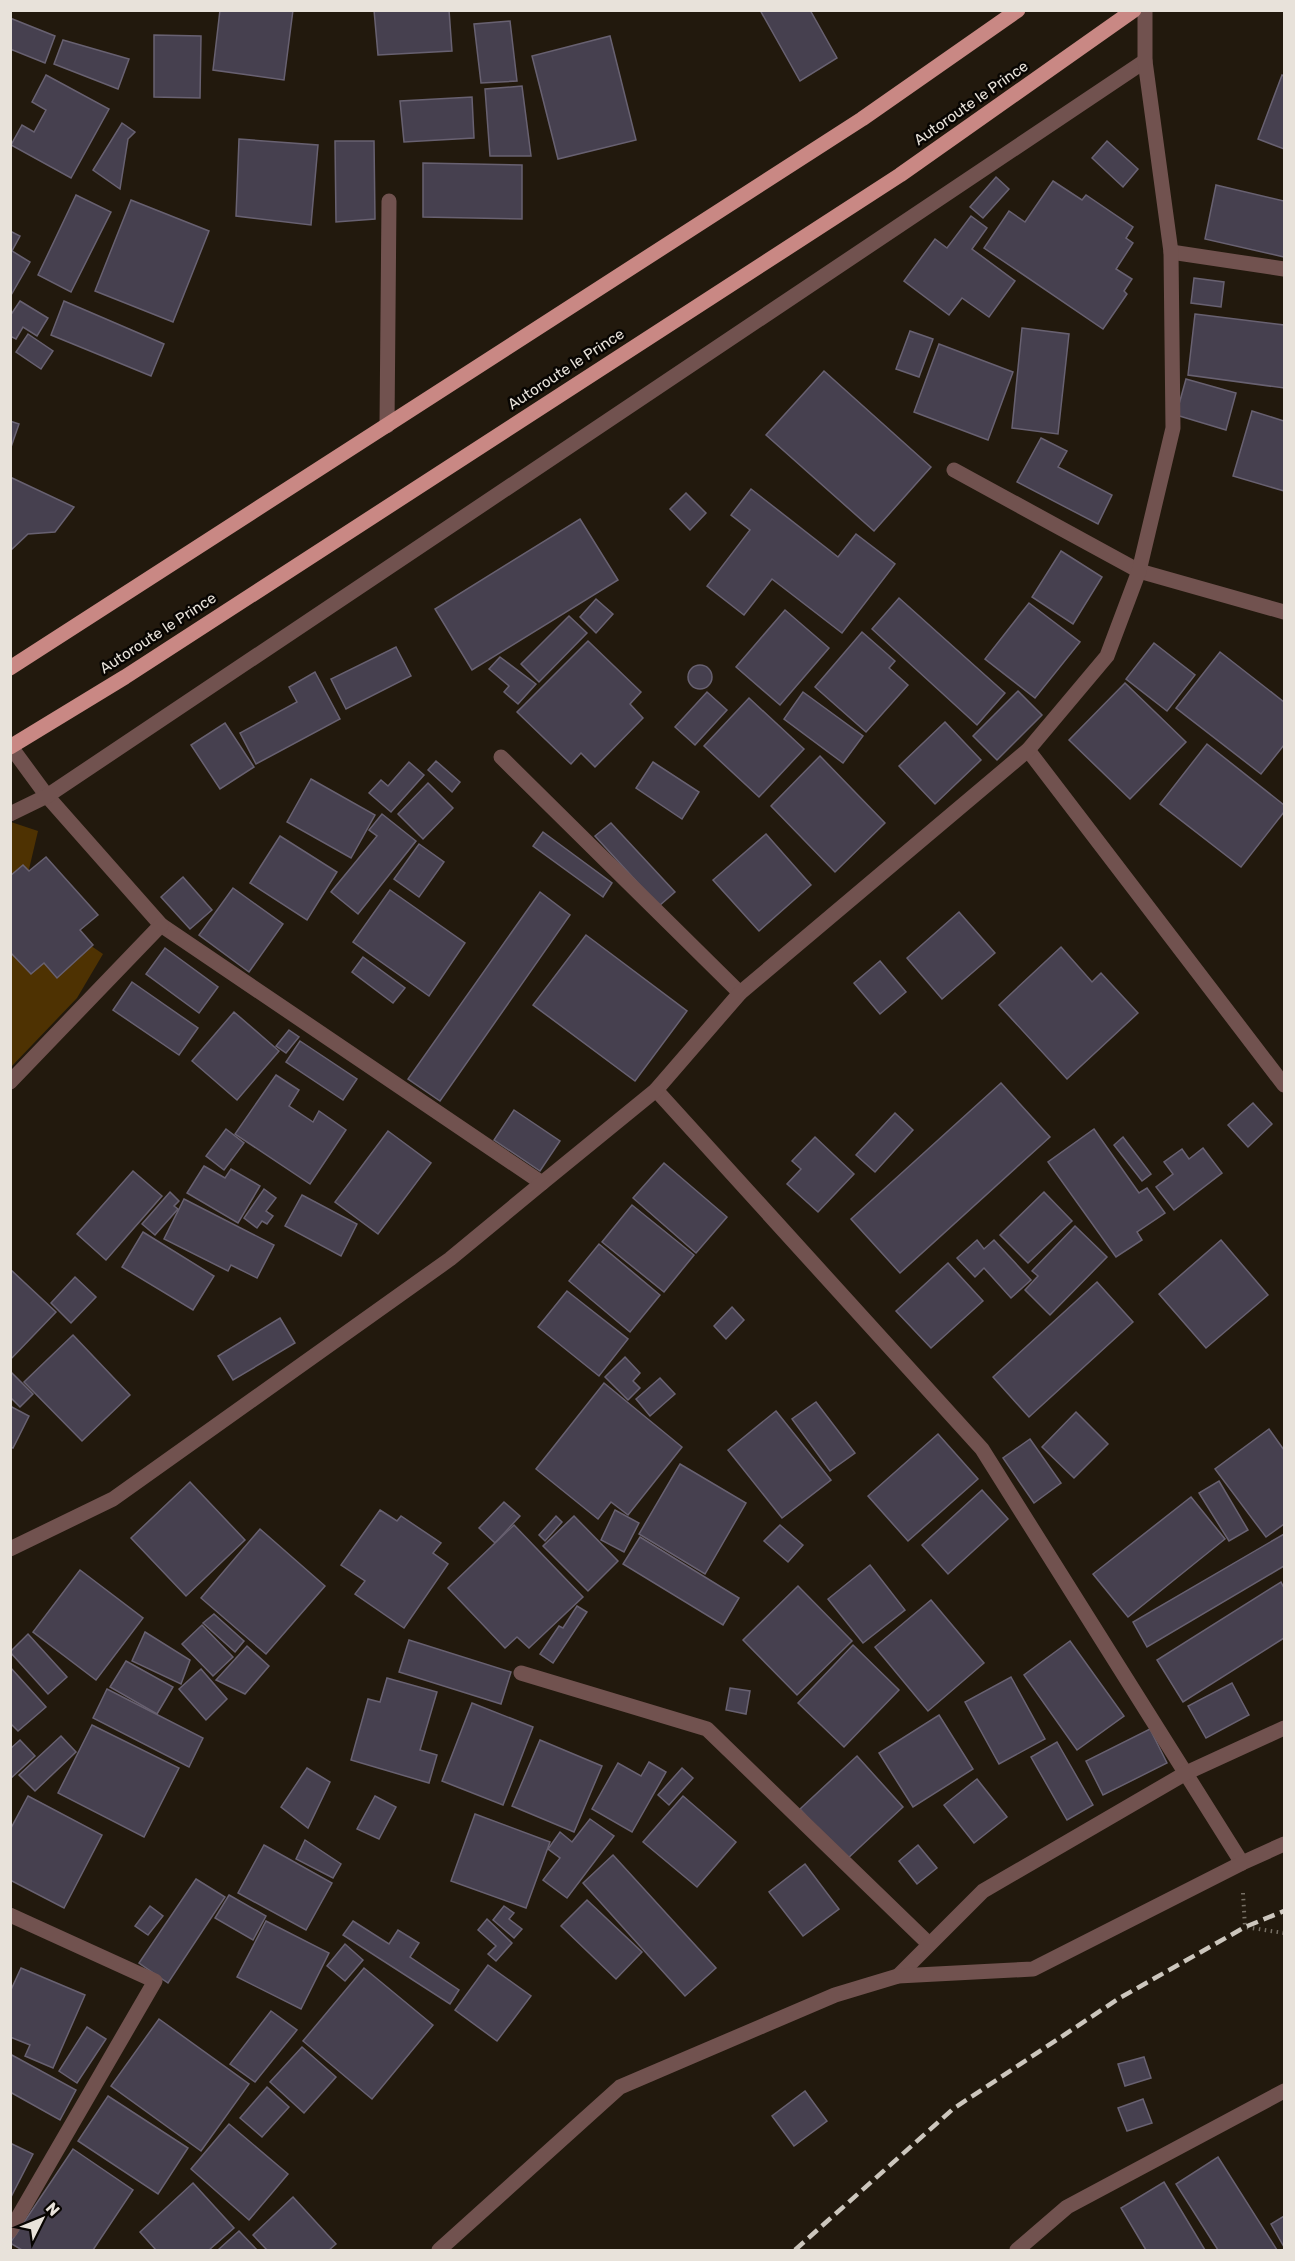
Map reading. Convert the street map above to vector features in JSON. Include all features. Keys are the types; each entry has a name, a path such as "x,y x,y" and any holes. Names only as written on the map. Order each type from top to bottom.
{"main road":[{"path":"10,668 862,119 1018,10"},
{"name":"Autoroute le Prince","path":"11,747 135,670 900,175 1134,10"}],"street":[{"path":"10,1549 113,1499 450,1259 656,1090 740,993 1028,750 1107,656 1138,571 1173,428 1171,252 1146,61 1145,10"},
{"path":"10,814 46,796 1146,61"},
{"path":"387,426 388,201"},
{"path":"1171,252 1284,269"},
{"path":"954,470 1138,571 1284,612"},
{"path":"11,747 46,796 161,925 543,1183"},
{"path":"1028,750 1284,1085"},
{"path":"501,757 740,993"},
{"path":"10,1082 161,925"},
{"path":"656,1090 982,1449 1242,1863"},
{"path":"521,1673 707,1729 929,1944"},
{"path":"898,1976 983,1891 1186,1773 1284,1728"},
{"path":"439,2250 620,2088 835,1995 898,1976 1033,1969 1284,1844"},
{"path":"10,1916 155,1981 10,2232"},
{"path":"1017,2250 1066,2207 1284,2091"}],"path":[{"path":"1242,1863 1245,1927 1284,1933"}],"shaded area":[{"path":"11,822 38,831 22,899 103,954 77,998 11,1067"}],"building":[{"path":"220,10 293,10 284,80 213,70"},
{"path":"374,10 449,10 452,51 378,55"},
{"path":"760,10 810,10 837,58 800,81"},
{"path":"10,18 55,36 45,63 10,49"},
{"path":"510,21 517,81 481,83 474,24"},
{"path":"154,35 201,36 200,98 154,97"},
{"path":"610,36 636,140 558,159 532,56"},
{"path":"63,40 129,59 118,89 54,64"},
{"path":"46,75 109,109 71,178 11,145 22,125 34,132 46,110 32,102"},
{"path":"1282,75 1284,76 1284,149 1258,139"},
{"path":"522,86 531,156 490,156 485,89"},
{"path":"472,97 474,138 404,142 400,101"},
{"path":"122,123 135,132 128,139 120,189 93,170"},
{"path":"239,139 318,145 311,225 236,216"},
{"path":"335,141 374,141 375,219 336,222"},
{"path":"1107,141 1138,169 1123,187 1092,158"},
{"path":"423,163 522,165 522,219 423,217"},
{"path":"996,177 1009,189 983,218 970,207"},
{"path":"1053,181 1082,200 1086,195 1133,227 1126,238 1133,243 1116,269 1132,279 1124,291 1127,294 1103,329 984,248 1009,211 1025,222"},
{"path":"1216,185 1284,201 1284,257 1205,239"},
{"path":"76,195 111,212 71,292 38,275"},
{"path":"131,200 209,231 173,322 95,291"},
{"path":"971,216 987,228 972,249 1015,281 989,317 962,298 949,315 904,281 935,239 947,248"},
{"path":"10,231 20,236 12,251 30,262 10,297"},
{"path":"1194,278 1224,282 1221,307 1191,303"},
{"path":"20,301 48,318 37,336 23,327 16,339 10,336 10,316"},
{"path":"64,301 164,344 151,376 51,335"},
{"path":"1195,314 1284,325 1284,388 1188,375"},
{"path":"1022,328 1069,334 1058,434 1012,428"},
{"path":"910,331 933,339 919,377 896,369"},
{"path":"28,334 53,351 41,369 16,352"},
{"path":"939,344 1013,372 988,440 914,412"},
{"path":"824,371 931,467 874,531 766,435"},
{"path":"1186,379 1236,393 1226,430 1176,415"},
{"path":"1252,411 1284,421 1284,491 1233,476"},
{"path":"10,421 19,424 10,450"},
{"path":"1041,438 1067,451 1058,467 1112,495 1098,524 1017,482"},
{"path":"10,477 74,507 55,532 28,534 10,551"},
{"path":"751,489 838,557 856,534 895,564 842,633 772,579 744,615 707,586 750,530 731,515"},
{"path":"686,493 706,513 690,530 670,509"},
{"path":"580,519 618,580 472,670 435,609"},
{"path":"1061,551 1102,577 1073,624 1032,597"},
{"path":"899,598 1005,693 977,725 872,629"},
{"path":"596,599 613,614 596,633 580,617"},
{"path":"1029,603 1080,642 1035,698 985,659"},
{"path":"785,610 829,648 780,705 736,667"},
{"path":"569,616 587,633 539,682 521,664"},
{"path":"862,632 895,661 889,668 908,685 866,732 815,687"},
{"path":"588,641 641,692 630,704 643,718 595,767 581,753 571,764 517,712"},
{"path":"1154,643 1195,675 1167,711 1126,679"},
{"path":"396,647 411,676 346,709 331,679"},
{"path":"1220,652 1284,702 1284,745 1261,774 1176,708"},
{"path":"500,657 536,684 518,704 504,692 509,686 489,669"},
{"path":"700,665 709,668 712,677 709,686 700,689 691,686 688,677 691,668"},
{"path":"315,672 340,719 256,764 240,733 297,702 289,687"},
{"path":"1125,683 1186,742 1130,799 1069,740"},
{"path":"1018,691 1042,715 997,760 973,736"},
{"path":"707,692 727,710 695,745 675,727"},
{"path":"803,692 863,736 843,763 784,719"},
{"path":"749,698 804,749 759,797 704,746"},
{"path":"945,722 981,760 935,804 899,766"},
{"path":"225,723 254,767 220,789 191,745"},
{"path":"1207,744 1284,805 1284,812 1241,867 1160,804"},
{"path":"820,756 885,823 835,872 771,806"},
{"path":"436,761 460,782 452,792 428,770"},
{"path":"409,762 424,775 391,812 369,793 381,780 388,786"},
{"path":"653,762 699,792 682,819 636,788"},
{"path":"311,779 375,815 351,858 287,822"},
{"path":"428,783 453,808 423,839 398,814"},
{"path":"382,814 416,841 358,914 331,892 377,836 369,830"},
{"path":"611,823 675,892 659,906 595,836"},
{"path":"543,832 612,883 603,897 533,846"},
{"path":"766,834 811,885 759,931 713,880"},
{"path":"280,836 337,872 307,920 250,883"},
{"path":"419,844 444,862 419,897 394,879"},
{"path":"46,857 98,915 80,930 93,945 57,978 44,963 31,974 10,952 10,876 23,865 29,871"},
{"path":"183,877 212,910 190,929 161,897"},
{"path":"233,888 283,924 249,972 199,935"},
{"path":"390,890 465,943 429,996 353,942"},
{"path":"540,892 570,915 440,1101 408,1079"},
{"path":"959,912 995,953 942,999 907,958"},
{"path":"586,935 687,1011 635,1081 533,1005"},
{"path":"1061,947 1092,982 1101,973 1138,1013 1067,1079 999,1005"},
{"path":"165,948 218,987 199,1013 146,974"},
{"path":"363,957 405,988 393,1003 352,972"},
{"path":"880,961 906,992 880,1014 854,983"},
{"path":"132,982 198,1028 179,1055 113,1010"},
{"path":"234,1012 279,1051 237,1100 192,1061"},
{"path":"289,1030 299,1037 286,1053 276,1046"},
{"path":"300,1041 357,1079 343,1100 286,1062"},
{"path":"276,1075 299,1090 289,1106 313,1122 319,1111 346,1130 310,1184 235,1134"},
{"path":"1001,1083 1050,1137 900,1273 851,1219"},
{"path":"1253,1103 1272,1124 1248,1147 1228,1125"},
{"path":"514,1110 560,1141 540,1171 494,1140"},
{"path":"895,1113 913,1130 875,1172 856,1155"},
{"path":"226,1129 244,1143 224,1170 206,1156"},
{"path":"1094,1129 1139,1193 1147,1188 1165,1213 1137,1232 1142,1240 1116,1257 1048,1162"},
{"path":"388,1131 431,1163 378,1234 335,1202"},
{"path":"815,1137 854,1174 818,1212 787,1184 801,1169 792,1161"},
{"path":"1123,1137 1151,1174 1142,1181 1114,1145"},
{"path":"1203,1148 1222,1173 1174,1210 1156,1187 1173,1174 1164,1162 1182,1149 1189,1159"},
{"path":"664,1163 727,1217 696,1253 633,1198"},
{"path":"204,1166 225,1178 231,1169 260,1186 238,1223 187,1193"},
{"path":"133,1171 162,1196 106,1260 77,1234"},
{"path":"264,1189 276,1198 266,1211 273,1216 267,1224 262,1221 257,1228 244,1218"},
{"path":"170,1192 179,1201 174,1206 178,1209 155,1235 142,1224"},
{"path":"1044,1192 1072,1221 1028,1263 1000,1235"},
{"path":"302,1195 357,1224 341,1256 285,1226"},
{"path":"184,1199 274,1245 257,1278 231,1265 228,1271 164,1239"},
{"path":"632,1205 694,1255 664,1292 602,1242"},
{"path":"1075,1226 1107,1257 1050,1315 1025,1290 1038,1276 1032,1271"},
{"path":"143,1232 214,1276 193,1310 122,1267"},
{"path":"977,1240 984,1249 994,1240 1031,1280 1011,1298 984,1268 975,1277 957,1258"},
{"path":"1221,1240 1268,1295 1206,1348 1159,1294"},
{"path":"599,1244 660,1295 630,1332 569,1281"},
{"path":"948,1263 983,1301 931,1348 896,1311"},
{"path":"10,1269 56,1312 10,1360"},
{"path":"75,1277 96,1297 71,1323 51,1303"},
{"path":"1097,1282 1133,1322 1029,1417 993,1377"},
{"path":"567,1291 628,1339 599,1376 538,1327"},
{"path":"732,1307 744,1320 726,1339 714,1326"},
{"path":"280,1318 295,1343 233,1380 218,1356"},
{"path":"73,1335 130,1395 82,1441 24,1382"},
{"path":"625,1357 640,1373 633,1381 640,1388 628,1400 605,1377"},
{"path":"10,1371 33,1394 20,1407 10,1397"},
{"path":"660,1378 675,1394 650,1416 636,1399"},
{"path":"604,1383 682,1447 628,1515 611,1502 598,1519 536,1469"},
{"path":"816,1402 855,1453 830,1471 792,1419"},
{"path":"10,1406 29,1416 13,1448 10,1447"},
{"path":"776,1411 831,1480 782,1518 728,1450"},
{"path":"1076,1412 1108,1444 1074,1478 1042,1447"},
{"path":"1269,1429 1284,1450 1284,1524 1266,1537 1215,1469"},
{"path":"938,1434 978,1479 908,1541 868,1496"},
{"path":"1030,1439 1061,1483 1034,1503 1003,1458"},
{"path":"680,1464 746,1503 705,1574 639,1534"},
{"path":"1219,1481 1248,1530 1229,1541 1199,1493"},
{"path":"190,1482 245,1540 186,1596 131,1538"},
{"path":"982,1490 1008,1519 948,1574 922,1545"},
{"path":"1191,1497 1225,1539 1128,1617 1093,1574"},
{"path":"504,1502 520,1516 495,1543 479,1528"},
{"path":"380,1510 397,1521 401,1516 441,1543 433,1553 448,1564 404,1628 355,1594 365,1581 341,1565"},
{"path":"615,1510 639,1523 624,1552 601,1540"},
{"path":"556,1516 562,1522 545,1541 539,1535"},
{"path":"574,1516 618,1561 588,1591 543,1546"},
{"path":"514,1525 583,1597 529,1648 517,1637 505,1648 448,1588"},
{"path":"780,1525 803,1545 788,1562 764,1541"},
{"path":"260,1529 325,1586 266,1654 201,1598"},
{"path":"1284,1534 1284,1566 1147,1647 1133,1622"},
{"path":"640,1537 739,1598 723,1625 623,1564"},
{"path":"870,1565 905,1610 863,1643 828,1599"},
{"path":"80,1570 143,1618 96,1680 33,1632"},
{"path":"1281,1582 1284,1588 1284,1638 1183,1702 1157,1660"},
{"path":"798,1586 852,1641 797,1695 743,1640"},
{"path":"931,1600 984,1663 928,1711 875,1647"},
{"path":"577,1606 587,1612 553,1663 540,1654 559,1626 563,1628"},
{"path":"214,1614 244,1641 235,1652 203,1623"},
{"path":"202,1625 233,1657 213,1676 182,1644"},
{"path":"145,1632 190,1660 181,1684 132,1661"},
{"path":"28,1634 67,1677 48,1694 10,1652"},
{"path":"409,1640 511,1672 501,1704 399,1672"},
{"path":"1070,1641 1124,1716 1077,1750 1024,1675"},
{"path":"853,1645 899,1690 844,1747 798,1703"},
{"path":"247,1646 269,1666 245,1694 216,1680"},
{"path":"126,1661 173,1687 157,1714 110,1687"},
{"path":"10,1667 46,1707 18,1731 10,1723"},
{"path":"201,1669 227,1699 206,1720 179,1689"},
{"path":"1011,1677 1045,1739 999,1764 965,1702"},
{"path":"387,1678 437,1692 420,1750 437,1755 429,1783 351,1760 368,1699 380,1702"},
{"path":"1232,1683 1249,1715 1206,1738 1188,1706"},
{"path":"730,1688 750,1691 746,1714 726,1710"},
{"path":"107,1689 203,1738 189,1767 93,1718"},
{"path":"472,1703 533,1727 503,1805 442,1781"},
{"path":"939,1715 973,1769 913,1807 879,1753"},
{"path":"92,1725 179,1768 144,1837 58,1793"},
{"path":"1150,1729 1167,1763 1103,1795 1086,1761"},
{"path":"61,1736 76,1752 35,1791 19,1775"},
{"path":"20,1740 35,1756 10,1779 10,1749"},
{"path":"540,1740 602,1766 574,1832 512,1806"},
{"path":"1057,1742 1093,1805 1067,1820 1031,1757"},
{"path":"857,1756 903,1807 846,1860 800,1809"},
{"path":"649,1762 666,1772 632,1832 592,1809 618,1763 641,1776"},
{"path":"307,1768 330,1782 308,1828 281,1807"},
{"path":"682,1768 693,1778 669,1805 658,1795"},
{"path":"977,1779 1007,1817 974,1843 944,1805"},
{"path":"28,1796 102,1835 64,1908 10,1880 10,1830"},
{"path":"375,1796 396,1807 379,1839 357,1829"},
{"path":"683,1796 736,1842 697,1887 643,1842"},
{"path":"475,1814 550,1842 526,1908 451,1881"},
{"path":"590,1819 614,1836 567,1898 543,1880 560,1858 548,1849 560,1832 572,1842"},
{"path":"305,1840 341,1864 333,1878 296,1859"},
{"path":"264,1845 332,1883 306,1930 238,1893"},
{"path":"918,1845 937,1868 917,1884 899,1861"},
{"path":"613,1855 716,1968 685,1996 583,1883"},
{"path":"805,1864 839,1909 803,1936 769,1892"},
{"path":"196,1879 225,1897 168,1983 139,1963"},
{"path":"229,1895 266,1916 253,1940 215,1918"},
{"path":"587,1900 642,1952 616,1979 561,1926"},
{"path":"150,1906 163,1916 148,1935 135,1926"},
{"path":"504,1906 514,1913 509,1919 522,1929 514,1938 493,1920"},
{"path":"487,1919 512,1943 496,1961 488,1954 496,1946 478,1930"},
{"path":"266,1921 329,1953 301,2009 237,1977"},
{"path":"353,1921 389,1944 398,1930 419,1943 410,1957 459,1990 450,2004 343,1935"},
{"path":"345,1944 363,1960 345,1981 327,1966"},
{"path":"488,1965 531,1996 497,2041 455,2010"},
{"path":"21,1968 85,1995 53,2068 25,2056 30,2045 10,2037 10,1992"},
{"path":"364,1968 433,2025 372,2099 303,2041"},
{"path":"271,2011 297,2030 255,2082 230,2064"},
{"path":"159,2019 249,2084 201,2151 111,2086"},
{"path":"87,2027 106,2039 77,2083 59,2071"},
{"path":"302,2047 336,2077 304,2113 270,2082"},
{"path":"10,2054 76,2090 60,2120 10,2092"},
{"path":"1144,2057 1151,2078 1125,2086 1118,2064"},
{"path":"267,2087 289,2107 262,2137 240,2118"},
{"path":"805,2091 827,2121 794,2146 772,2116"},
{"path":"108,2096 188,2148 158,2194 78,2141"},
{"path":"1143,2099 1152,2123 1127,2131 1118,2108"},
{"path":"229,2124 288,2174 249,2220 191,2169"},
{"path":"10,2143 33,2154 10,2199"},
{"path":"73,2149 133,2190 93,2250 22,2250 10,2243"},
{"path":"1218,2157 1277,2250 1218,2250 1176,2184"},
{"path":"1164,2182 1205,2250 1146,2250 1121,2208"},
{"path":"193,2183 234,2228 209,2250 156,2250 140,2232"},
{"path":"293,2197 336,2244 329,2250 267,2250 253,2235"},
{"path":"1284,2216 1284,2247 1271,2224"},
{"path":"239,2231 257,2250 218,2250"}],"railway":[{"path":"795,2250 953,2109 1118,1999 1245,1927 1284,1911"}]}
